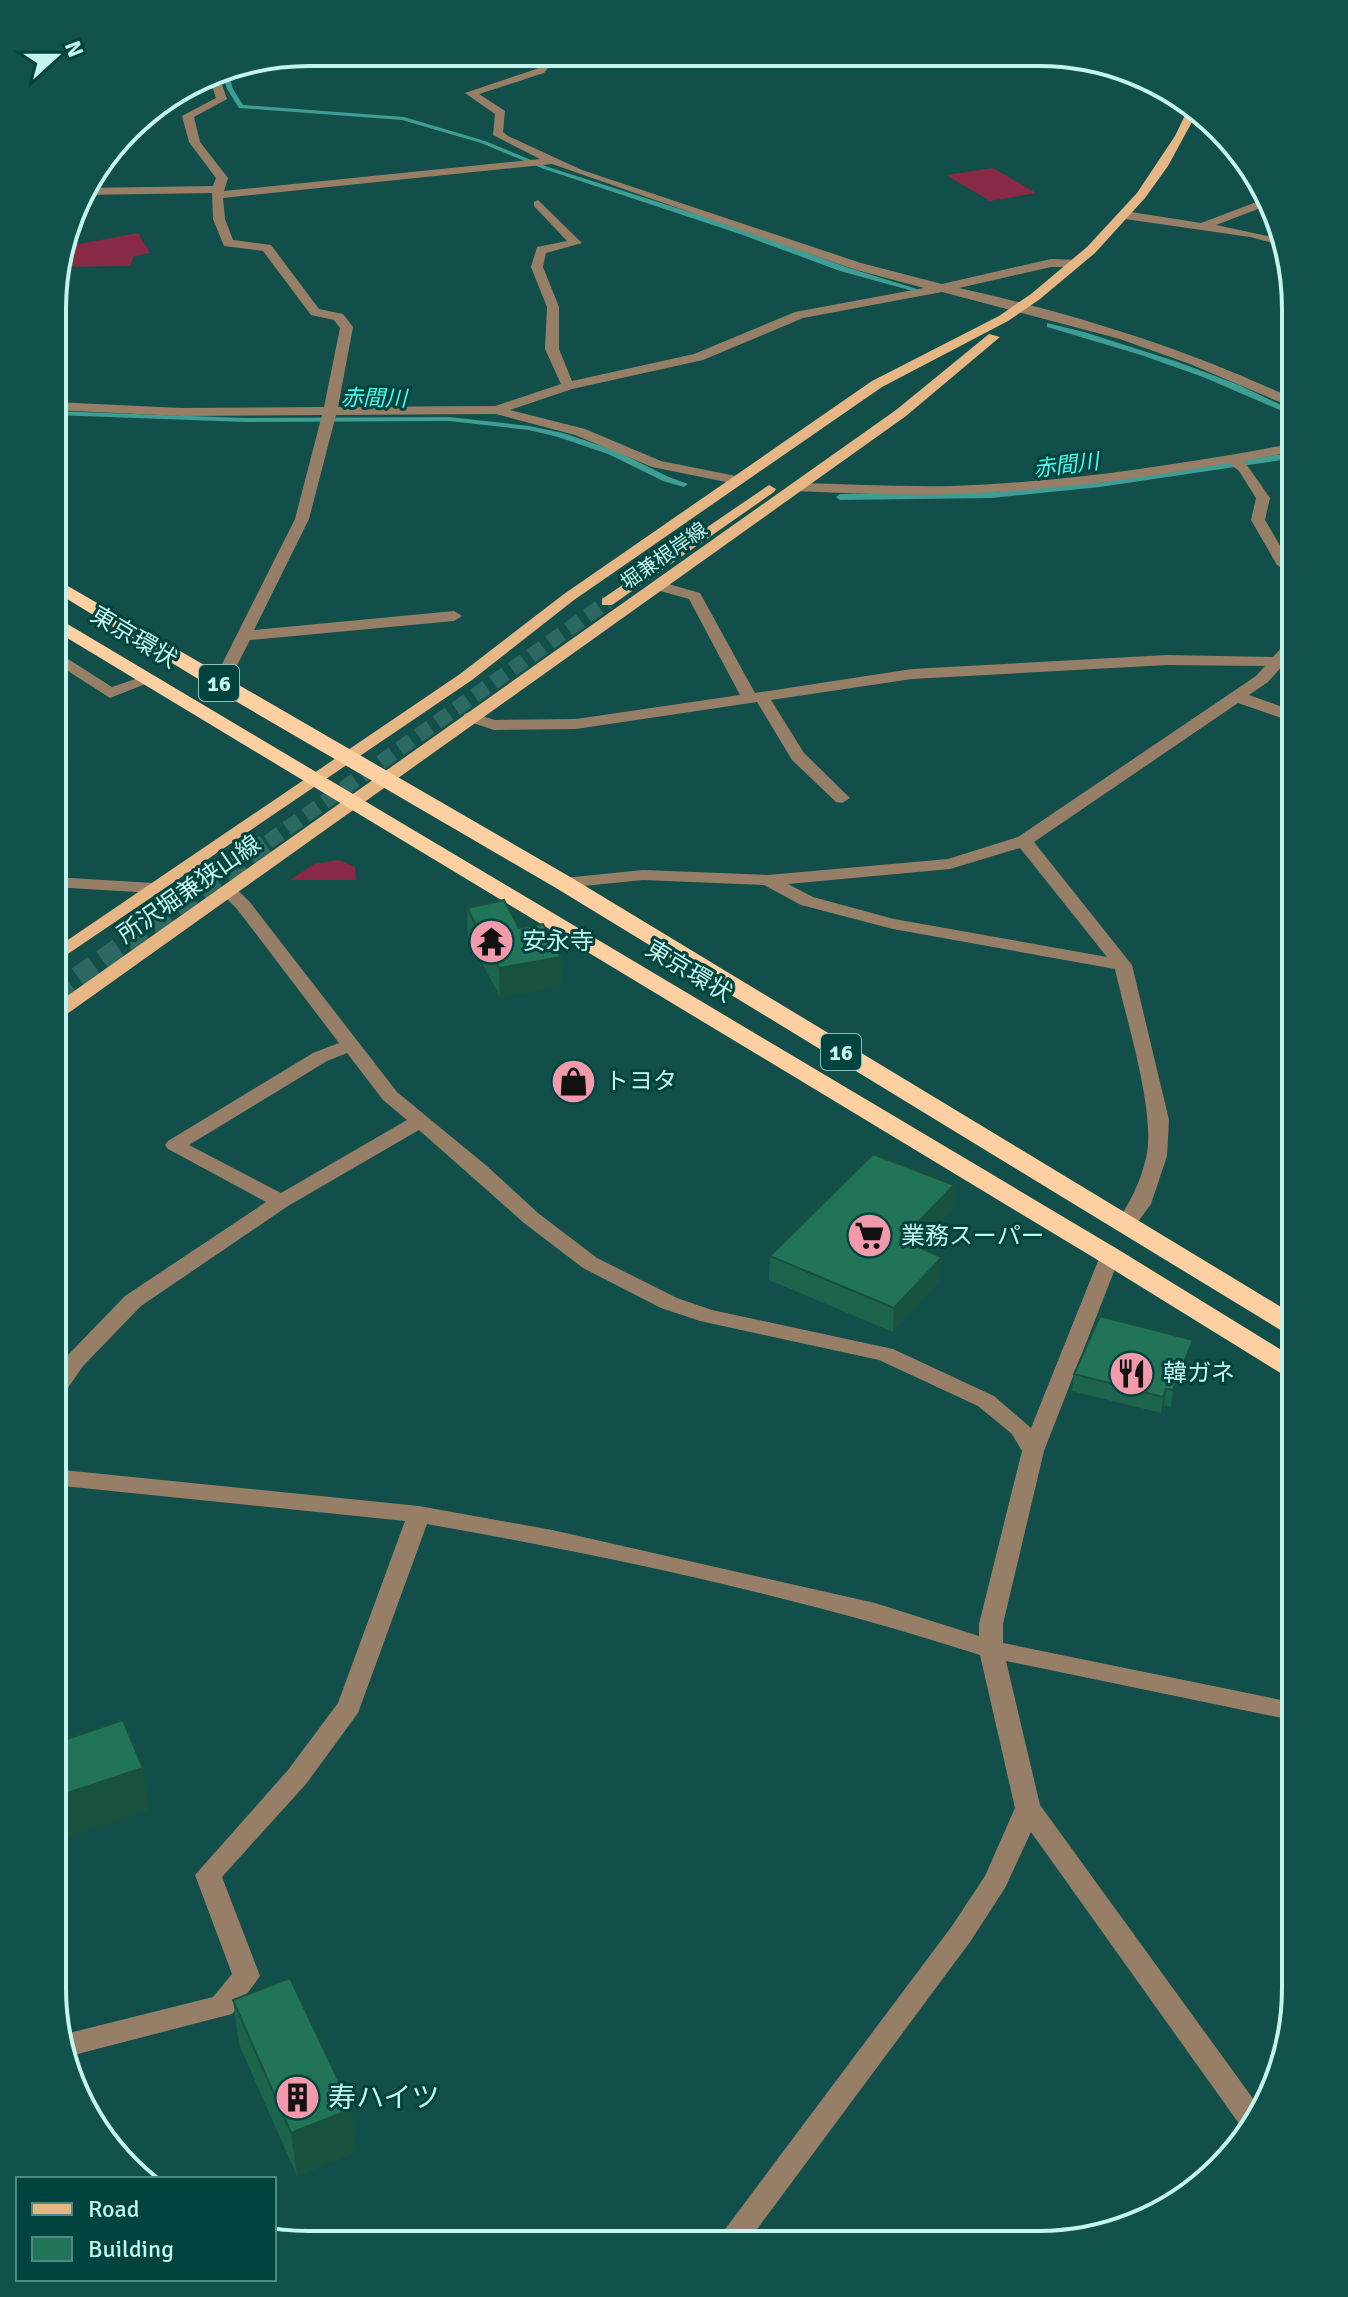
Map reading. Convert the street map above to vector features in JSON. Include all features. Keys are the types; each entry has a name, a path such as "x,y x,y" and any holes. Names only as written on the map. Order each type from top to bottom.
{"highway":[{"name":"東京環状","path":"66,590 220,684 564,883 1281,1319"},
{"name":"東京環状","path":"66,629 1281,1362"}],"main road":[{"name":"堀兼根岸線","path":"348,757 466,677 556,606 877,384 1007,317 1075,263 1125,215 1172,155 1189,118"},
{"name":"堀兼根岸線","path":"352,803 901,413 994,337 1007,317"},
{"name":"堀兼根岸線","path":"591,598 973,332"},
{"name":"堀兼根岸線","path":"607,602 882,410 994,337"},
{"name":"所沢堀兼狭山線","path":"66,950 348,757"},
{"name":"所沢堀兼狭山線","path":"66,1006 352,803"}],"street":[{"path":"544,67 540,71 470,93 501,113 497,133 553,161 902,280 936,290 1020,306 1111,333 1203,365 1282,399"},
{"path":"217,85 222,99 188,116 188,126 194,145 222,178 216,217 228,243 267,248 315,312 338,317 347,327 329,416 302,519 220,684"},
{"path":"97,192 218,192 553,161"},
{"path":"538,204 576,243 541,250 537,267 553,307 552,349 568,386"},
{"path":"1203,225 1258,205"},
{"path":"1125,215 1203,225 1271,240"},
{"path":"66,407 329,416 496,410 568,386 698,357 800,315 839,305 936,290 1051,263 1075,263"},
{"path":"496,410 580,432 657,464 736,480"},
{"path":"795,487 954,490 1056,483 1238,464 1282,451"},
{"path":"1238,464 1263,498 1258,520 1282,562"},
{"path":"658,586 695,596 755,697 798,756 842,798"},
{"path":"244,636 454,616"},
{"path":"564,883 643,875 768,880 950,864 1024,841 1238,697 1262,679 1282,658"},
{"path":"470,717 494,725 576,724 912,674 1167,660 1278,662"},
{"path":"66,663 110,693 150,679"},
{"path":"1238,697 1282,713"},
{"path":"1024,841 1123,965 1159,1120 1157,1156 1141,1204 1125,1225"},
{"path":"768,880 807,901 893,924 1123,965"},
{"path":"66,883 154,888"},
{"path":"227,890 243,905 390,1096 481,1171 531,1218 590,1263 628,1285 708,1316 885,1354 921,1369 986,1401 1020,1429 1033,1451"},
{"path":"281,1202 175,1145 320,1057 351,1045"},
{"path":"66,1374 133,1301 281,1202 419,1122"},
{"path":"1110,1256 1033,1451 991,1624 991,1649 1028,1808 1247,2112"},
{"path":"66,1478 419,1514 552,1538 845,1605 991,1649 1281,1709"},
{"path":"73,2044 222,2006 235,1993 246,1976 208,1875 297,1777 349,1706 419,1514"},
{"path":"743,2231 961,1934 996,1881 1028,1808"}],"shaded area":[{"path":"993,168 1036,193 990,201 946,175"},
{"path":"138,233 150,253 134,256 130,266 70,267 74,245"},
{"path":"338,860 355,867 356,880 290,880 314,864"}],"building":[{"path":"504,900 519,928 543,924 561,957 499,968 467,908"},
{"name":"業務スーパー","path":"873,1154 954,1185 901,1240 942,1257 894,1308 770,1256"},
{"name":"韓ガネ","path":"1100,1316 1193,1340 1173,1390 1166,1389 1163,1397 1074,1374"},
{"path":"123,1720 143,1768 66,1793 66,1739"},
{"path":"290,1978 352,2109 291,2133 233,2000"}],"waterway":[{"path":"228,81 241,107 402,118 483,142 546,168 743,232 843,269 913,289"},
{"path":"1050,325 1206,375 1282,408"},
{"name":"赤間川","path":"66,413 245,420 449,419 529,428 611,452 666,479 684,484"},
{"name":"赤間川","path":"840,497 992,495 1100,484 1282,457"}],"tunnel":[{"path":"268,842 607,602"},
{"path":"66,985 271,840"}],"place":[{"name":"安永寺","path":"491,941"},
{"name":"トヨタ","path":"574,1081"},
{"name":"業務スーパー","path":"870,1236"},
{"name":"韓ガネ","path":"1132,1373"},
{"name":"寿ハイツ","path":"297,2098"}]}
